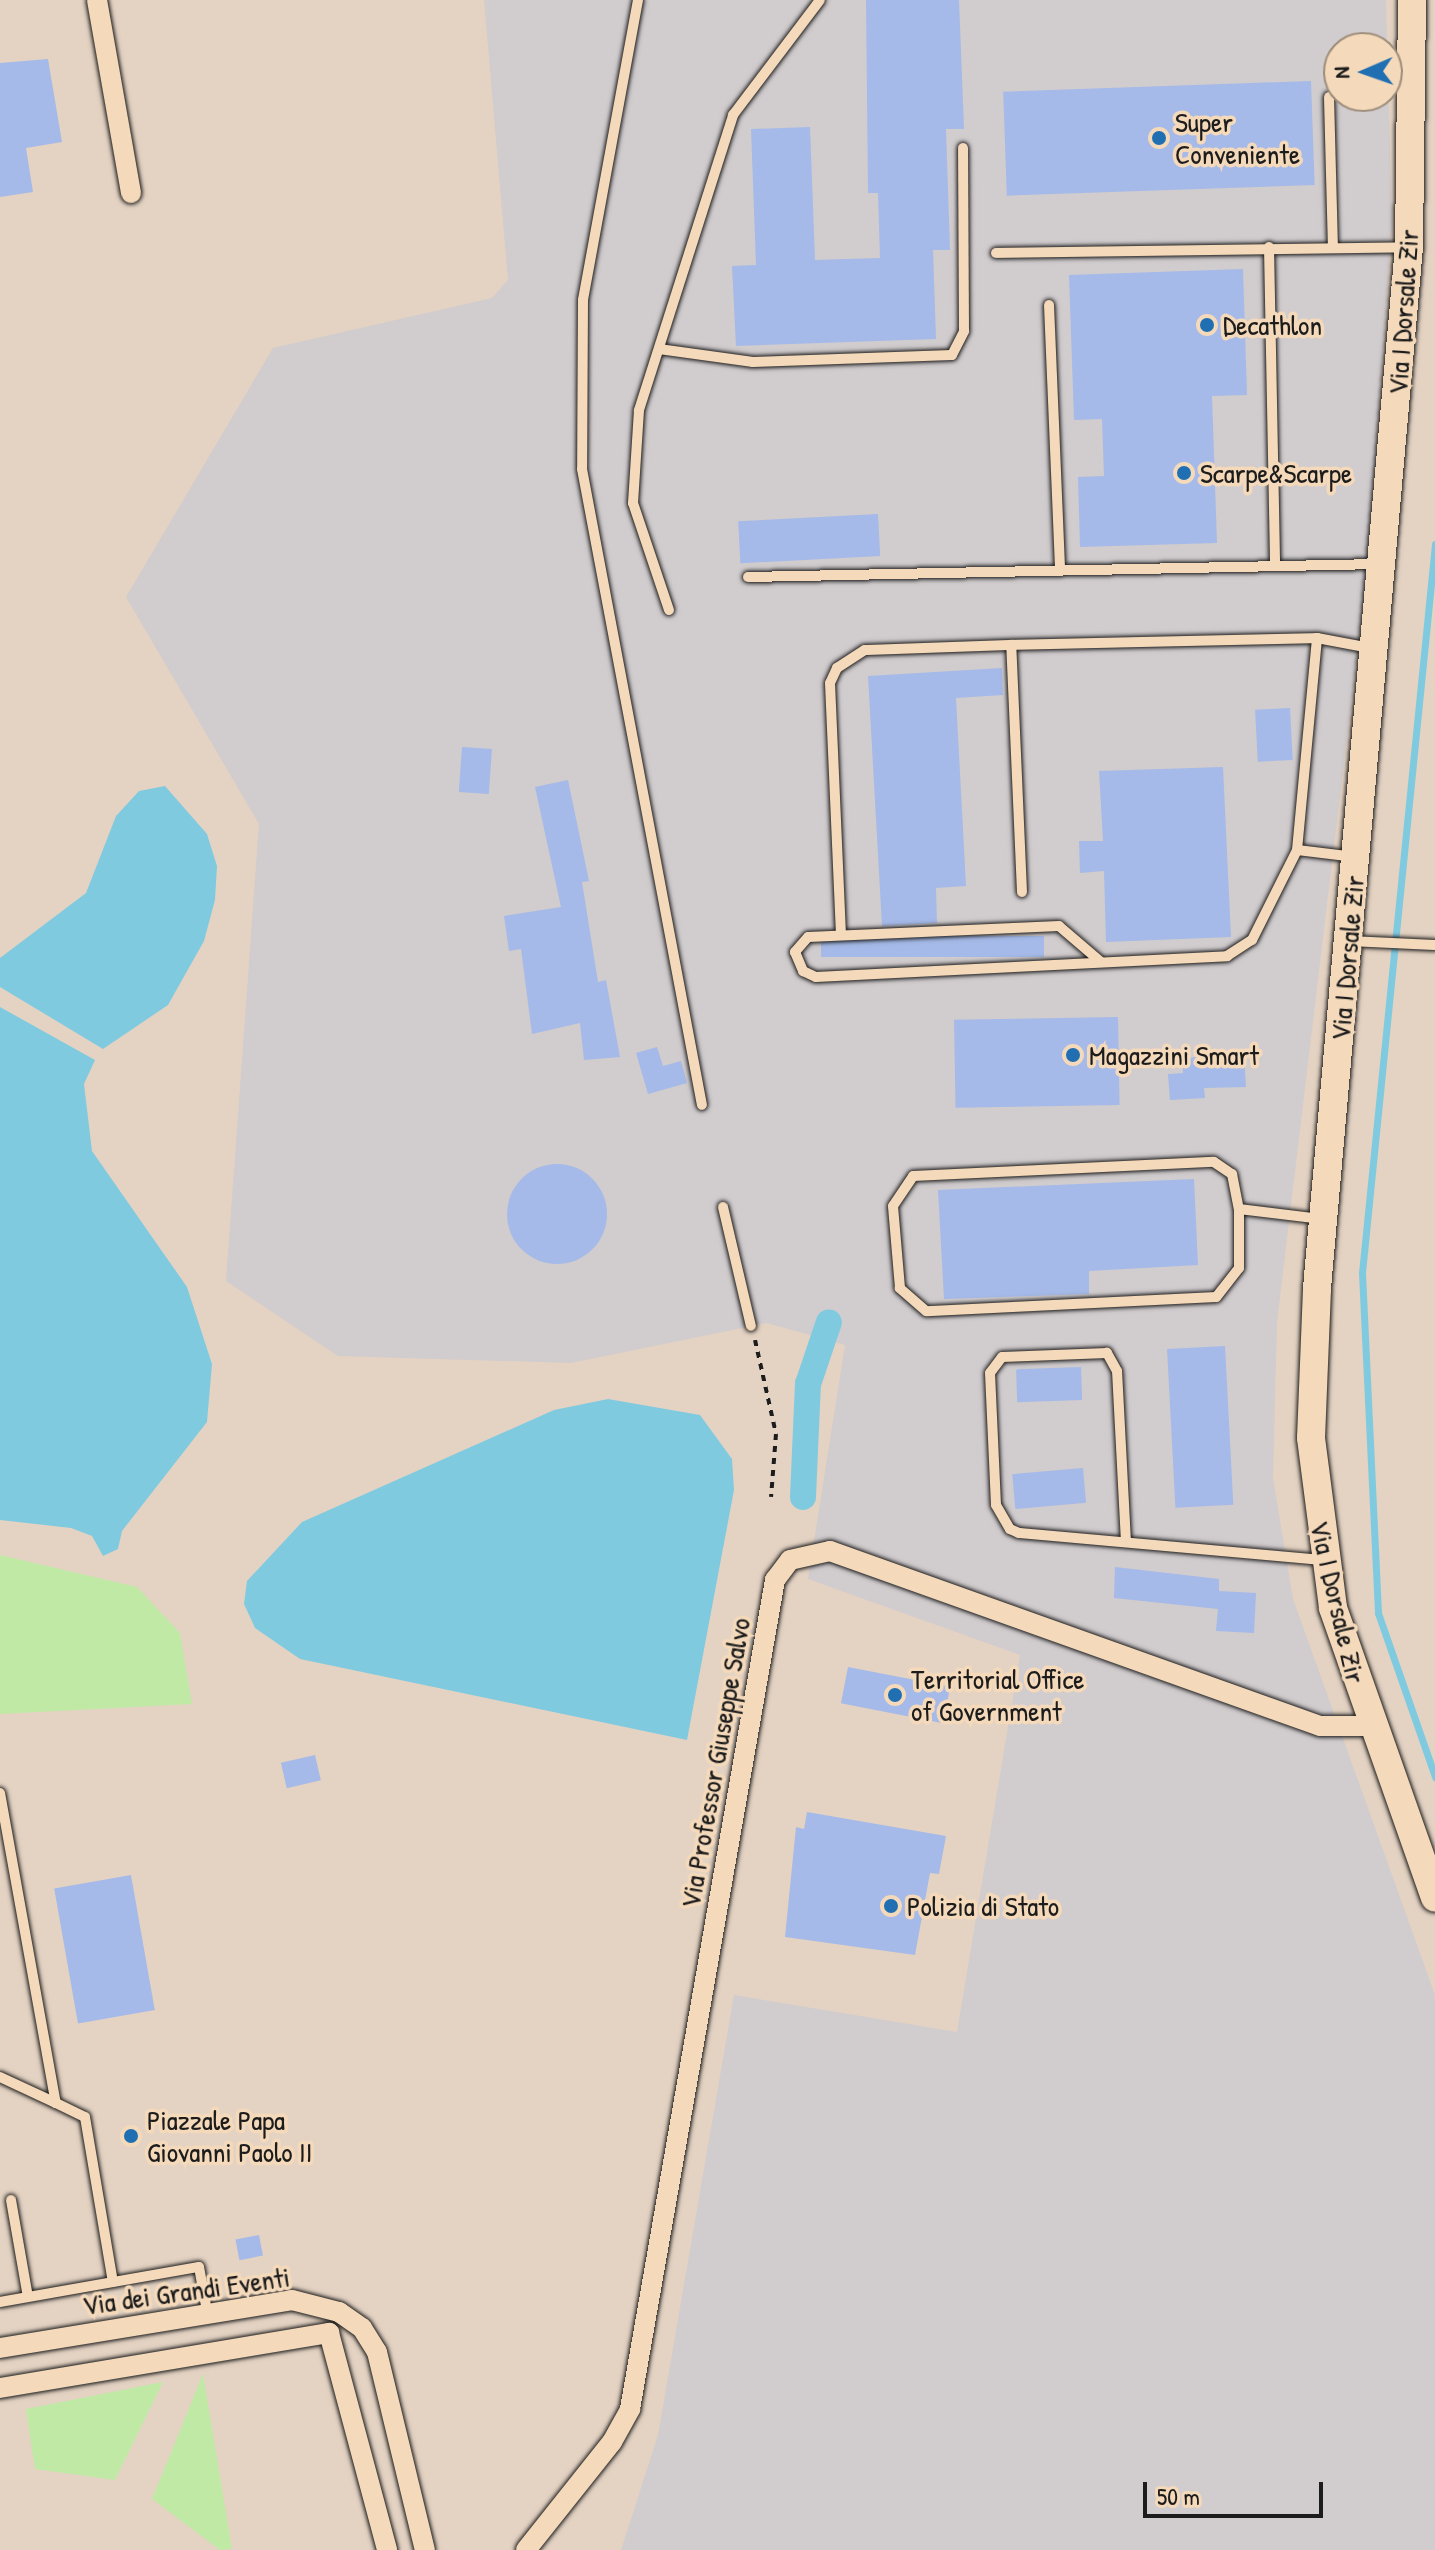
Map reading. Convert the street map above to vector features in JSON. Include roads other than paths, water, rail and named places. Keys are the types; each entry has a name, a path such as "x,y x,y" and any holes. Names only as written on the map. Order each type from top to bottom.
{"main road":[{"name":"Via I Dorsale Zir","path":"1412,0 1409,247 1324,1219 1311,1438 1323,1560 1369,1726 1435,1898"}],"street":[{"path":"97,0 131,193"},
{"name":"Via Professor Giuseppe Salvo","path":"526,2550 612,2442 630,2409 775,1580 790,1560 830,1551 1320,1726 1369,1726"},
{"name":"Via dei Grandi Eventi","path":"0,2348 207,2311 292,2300 319,2303 362,2328 377,2352 425,2550"},
{"path":"1,2383 329,2333 385,2541 419,2523"}],"lane":[{"path":"638,0 583,300 582,469 702,1105"},
{"path":"669,610 642,547 631,474 639,410 733,115 820,0"},
{"path":"1329,112 1333,246"},
{"path":"659,349 753,362 952,355 964,331 963,148"},
{"path":"1269,247 1275,564"},
{"path":"996,253 1409,247"},
{"path":"1049,305 1060,570"},
{"path":"748,577 1383,564"},
{"path":"1101,962 1059,926 841,935 798,942 803,971 816,977 1227,956 1252,940 1297,850 1317,638"},
{"path":"841,935 830,683 837,668 865,650 1317,638 1376,649"},
{"path":"1011,645 1022,892"},
{"path":"1297,850 1357,857"},
{"path":"1349,941 1435,945"},
{"path":"1214,1162 1232,1174 1239,1209 1239,1268 1216,1297 926,1311 900,1288 893,1206 913,1176 1214,1162"},
{"path":"723,1207 751,1326"},
{"path":"1239,1209 1324,1219"},
{"path":"1126,1542 1117,1371 1107,1353 1002,1357 990,1373 1000,1518 1019,1533 1323,1560"},
{"path":"0,1793 56,2103"},
{"path":"0,2077 85,2117 113,2282"},
{"path":"11,2200 28,2297"},
{"path":"0,2302 199,2267 207,2311"}],"water":[{"path":"165,786 207,834 217,866 215,900 204,941 168,1005 103,1049 0,987 0,958 86,893 116,816 139,791"},
{"path":"0,1007 95,1060 84,1084 92,1151 187,1287 212,1364 207,1422 122,1531 118,1549 103,1556 92,1536 71,1528 0,1520"},
{"path":"608,1399 700,1415 732,1459 734,1490 687,1740 300,1659 255,1628 244,1604 247,1581 302,1522 554,1410"}],"waterway":[{"path":"1435,544 1362,1273 1378,1613 1435,1777"},
{"path":"803,1497 808,1384 829,1322"}],"place":[{"name":"Super Conveniente","path":"1159,138"},
{"name":"Decathlon","path":"1207,325"},
{"name":"Scarpe&Scarpe","path":"1184,473"},
{"name":"Magazzini Smart","path":"1073,1055"},
{"name":"Territorial Office of Government","path":"895,1695"},
{"name":"Polizia di Stato","path":"891,1906"},
{"name":"Piazzale Papa Giovanni Paolo II","path":"131,2136"}]}
